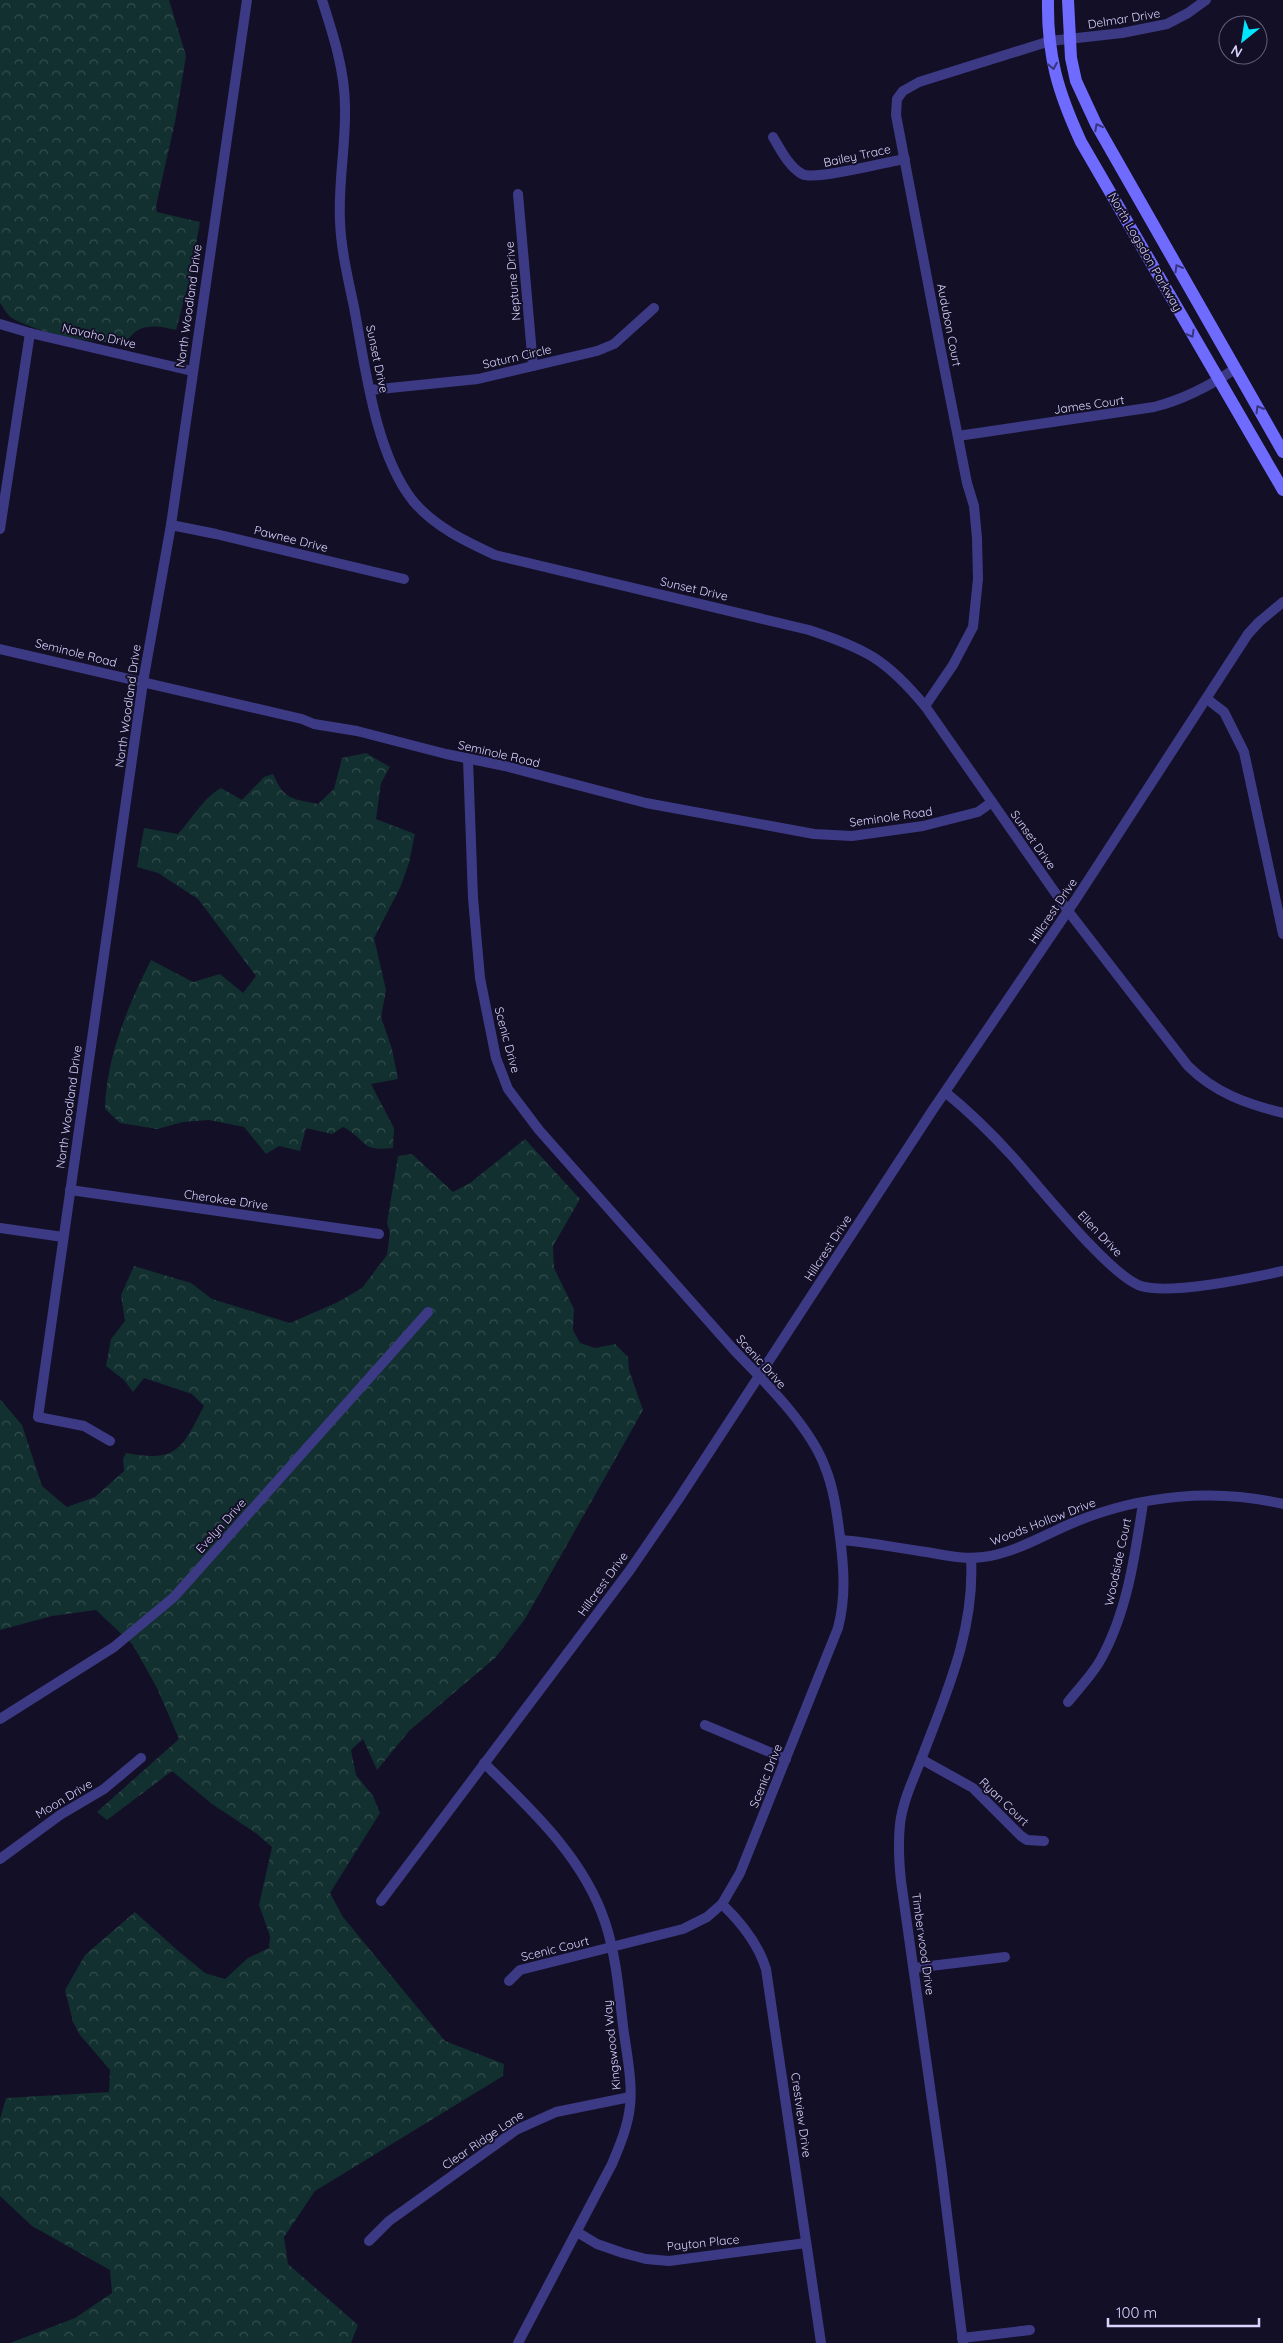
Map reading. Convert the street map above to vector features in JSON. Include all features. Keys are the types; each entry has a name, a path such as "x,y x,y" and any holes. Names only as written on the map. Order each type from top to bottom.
{"main road":[{"name":"North Logsdon Parkway","path":"1048,0 1050,41 1056,80 1062,102 1081,142 1283,490"},
{"name":"North Logsdon Parkway","path":"1068,0 1069,40 1076,81 1096,124 1283,452"}],"street":[{"name":"North Woodland Drive","path":"110,1441 84,1426 38,1417 143,682 171,525 247,0"},
{"name":"Sunset Drive","path":"322,0 341,67 346,106 340,222 370,390 388,456 403,487 425,514 460,538 495,555 790,625 846,642 868,652 891,668 925,706 1068,911 1174,1049 1200,1078 1236,1099 1283,1113"},
{"name":"Delmar Drive","path":"1050,41 1122,33 1167,24 1188,13 1206,0"},
{"name":"Audubon Court","path":"925,706 964,647 972,627 977,604 977,538 974,506 958,436 905,159 896,107 897,99 903,91 919,82 1050,41"},
{"name":"Bailey Trace","path":"773,137 797,170 809,176 825,176 871,164 905,159"},
{"name":"Neptune Drive","path":"518,194 533,366"},
{"name":"Saturn Circle","path":"370,390 478,379 606,348 628,334 654,308"},
{"name":"Navaho Drive","path":"0,324 30,333 192,371"},
{"path":"0,529 30,333"},
{"name":"James Court","path":"958,436 1167,404 1218,380 1235,369"},
{"name":"Pawnee Drive","path":"171,525 404,579"},
{"name":"Hillcrest Drive","path":"381,1901 630,1570 945,1092 1068,911 1248,634 1283,602"},
{"name":"Seminole Road","path":"0,648 468,759 505,766 646,803 824,835 852,836 923,826 978,812 992,802"},
{"path":"1207,699 1224,712 1244,752 1283,934"},
{"name":"Scenic Drive","path":"468,759 477,954 485,1010 496,1058 508,1089 539,1130 759,1376 804,1430 819,1453 829,1478 841,1540 845,1580 842,1612 746,1860 722,1904 696,1924 612,1948"},
{"name":"Ellen Drive","path":"945,1092 977,1120 1012,1155 1096,1250 1124,1275 1140,1286 1161,1289 1240,1280 1283,1271"},
{"name":"Cherokee Drive","path":"70,1190 379,1234"},
{"path":"0,1228 63,1237"},
{"name":"Evelyn Drive","path":"0,1719 114,1647 174,1597 428,1312"},
{"name":"Woods Hollow Drive","path":"841,1540 971,1558 1010,1550 1099,1513 1143,1503 1217,1494 1249,1497 1283,1504"},
{"name":"Woodside Court","path":"1068,1702 1096,1667 1116,1626 1124,1601 1143,1503"},
{"name":"Timberwood Drive","path":"963,2341 902,1881 899,1843 904,1805 954,1673 964,1641 970,1596 971,1558"},
{"path":"705,1725 786,1759"},
{"name":"Moon Drive","path":"0,1859 60,1815 104,1790 141,1758"},
{"name":"Ryan Court","path":"921,1759 973,1788 1021,1836 1027,1840 1044,1841"},
{"name":"Kingswood Way","path":"484,1763 554,1836 578,1868 599,1906 612,1948 626,2046 630,2097 630,2105 619,2148 518,2343"},
{"name":"Crestview Drive","path":"722,1904 750,1935 762,1956 766,1969 821,2343"},
{"name":"Scenic Court","path":"509,1981 520,1970 612,1948"},
{"path":"914,1968 1005,1957"},
{"name":"Clear Ridge Lane","path":"369,2241 389,2221 516,2130 556,2112 630,2097"},
{"name":"Payton Place","path":"577,2232 597,2244 623,2253 646,2259 670,2261 806,2242"},
{"path":"963,2341 1030,2330"}],"green space":[{"path":"0,0 169,0 186,56 175,122 156,206 157,212 200,222 189,282 176,330 147,327 138,330 124,341 83,340 51,333 22,323 10,317 0,303"},
{"path":"366,753 390,767 381,783 376,819 415,834 409,863 400,888 374,938 386,990 381,1017 392,1049 398,1079 371,1084 394,1128 393,1148 369,1147 343,1127 332,1134 306,1128 300,1151 279,1146 266,1154 244,1127 209,1120 183,1122 157,1129 120,1123 105,1109 109,1071 127,1013 151,960 193,982 220,974 243,993 256,976 198,899 158,873 137,867 144,828 178,834 203,803 221,788 242,800 264,777 273,774 285,794 302,801 318,804 334,789 342,758"},
{"path":"525,1139 580,1199 553,1246 554,1268 574,1309 573,1330 580,1343 595,1348 615,1344 628,1357 629,1370 643,1410 525,1619 495,1658 409,1731 377,1770 363,1739 351,1750 356,1775 373,1796 380,1813 330,1893 343,1917 445,2041 504,2064 503,2076 315,2191 284,2237 288,2264 358,2325 351,2343 10,2343 75,2318 112,2293 110,2270 32,2226 0,2196 0,2119 6,2098 109,2092 110,2070 80,2035 73,2022 65,1990 85,1955 135,1912 205,1973 225,1979 248,1958 269,1948 270,1936 259,1905 272,1847 257,1834 212,1804 172,1771 107,1820 97,1812 179,1739 157,1688 133,1645 96,1610 52,1616 0,1630 0,1399 22,1425 42,1486 67,1507 95,1497 124,1471 123,1459 126,1453 157,1456 168,1454 176,1449 190,1432 204,1406 192,1394 144,1378 133,1392 124,1380 106,1366 111,1339 125,1321 121,1295 134,1266 191,1283 212,1299 290,1323 338,1302 362,1288 387,1255 390,1232 387,1223 398,1156 412,1154 453,1192 470,1183"}]}
